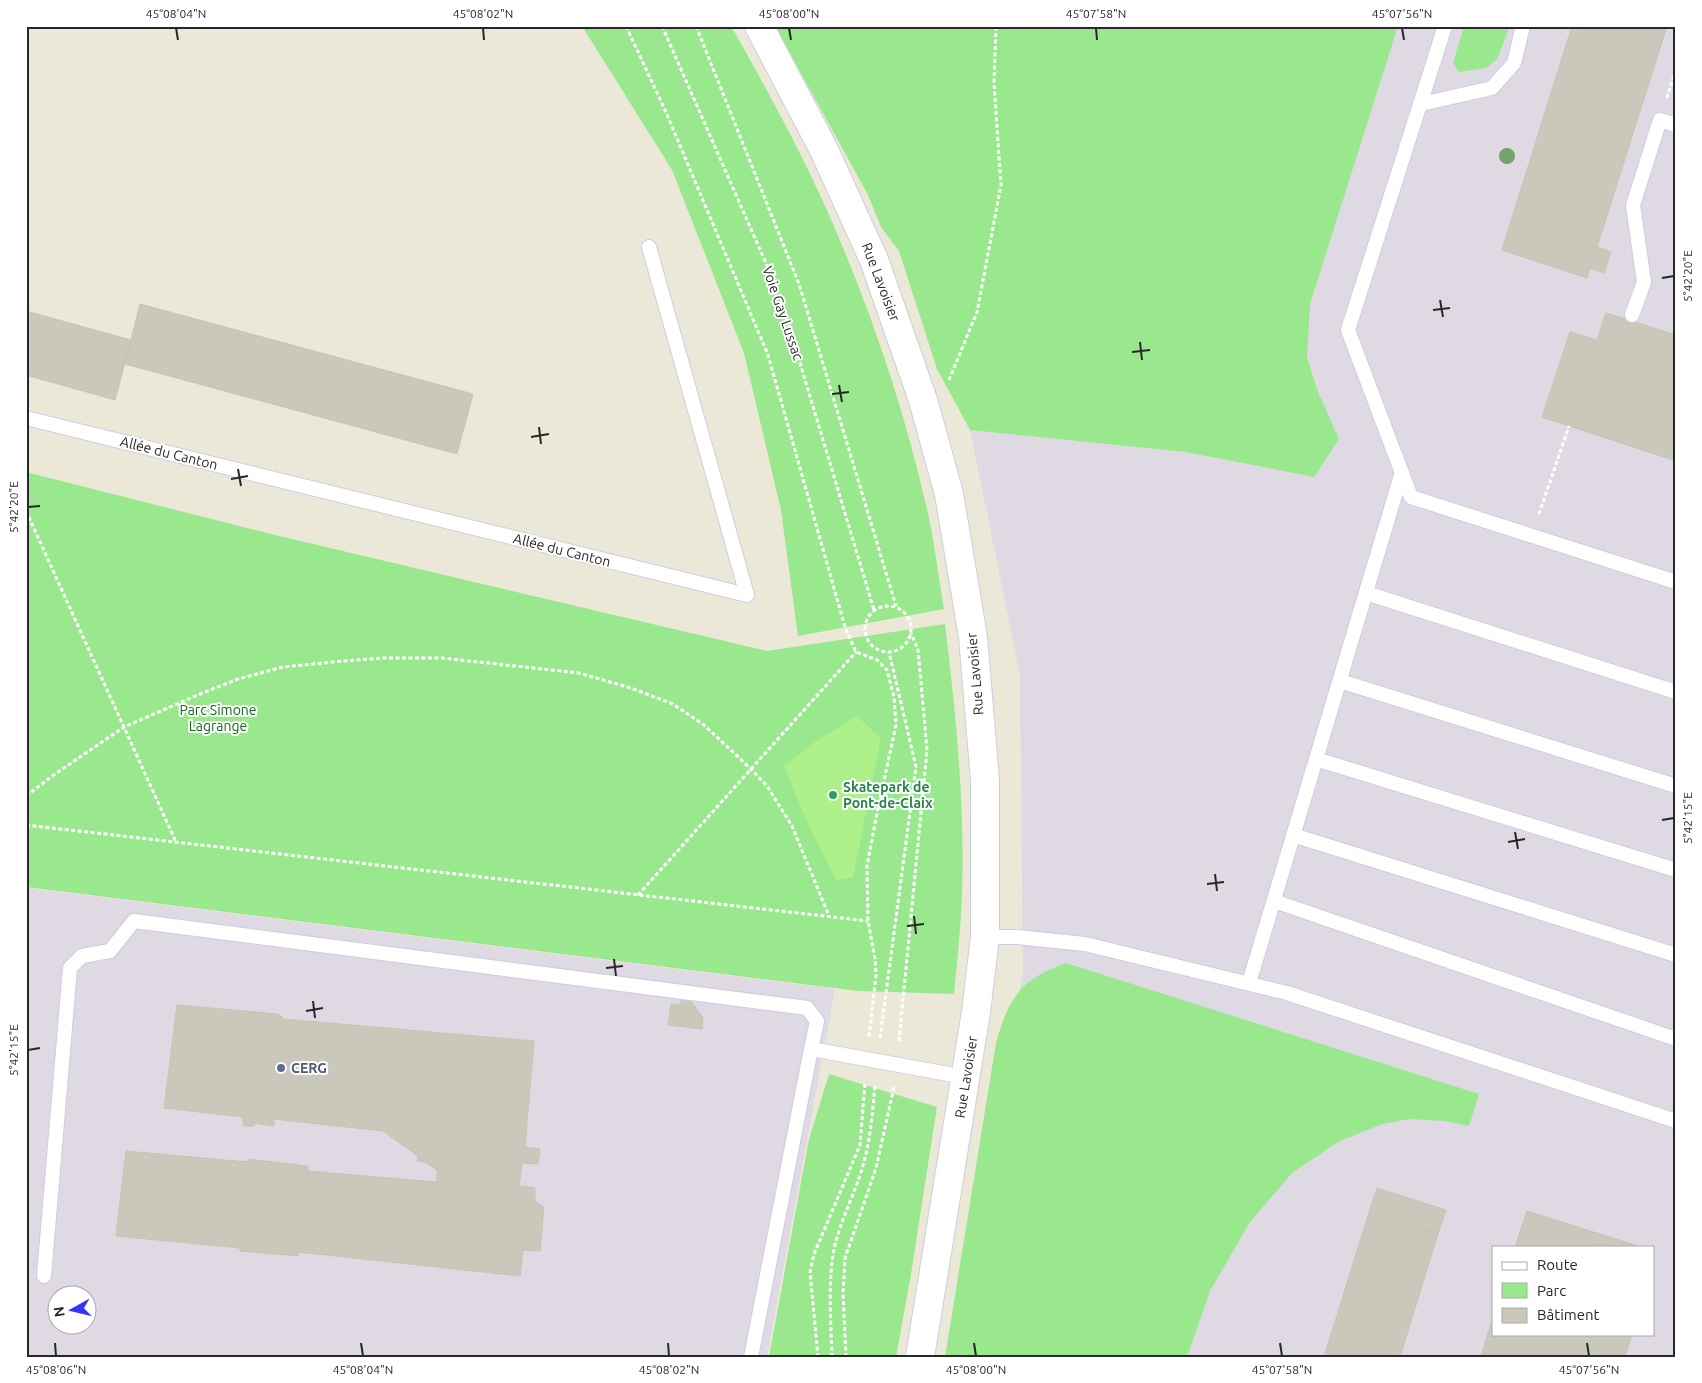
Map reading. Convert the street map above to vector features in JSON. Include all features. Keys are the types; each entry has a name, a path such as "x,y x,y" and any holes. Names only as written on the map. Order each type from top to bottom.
{"street":[{"name":"Rue Lavoisier","path":"759,26 824,150 874,260 923,400 949,494 973,637 985,780 985,936 966,1077 920,1357"}],"lane":[{"path":"1445,26 1348,330 1411,497 1676,582"},
{"path":"1421,104 1492,88 1514,63 1523,26"},
{"path":"1632,315 1644,282 1633,205 1660,120 1676,125"},
{"name":"Allée du Canton","path":"26,418 747,595 648,247"},
{"path":"1249,983 1402,472"},
{"path":"1366,592 1676,692"},
{"path":"1340,681 1676,786"},
{"path":"1316,759 1676,870"},
{"path":"1293,835 1676,955"},
{"path":"1274,901 1676,1039"},
{"path":"44,1276 70,968 82,956 110,950 134,921 807,1008 817,1021 751,1357"},
{"path":"985,936 1017,937 1085,944 1287,992 1676,1121"},
{"path":"811,1049 966,1077"}],"path":[{"path":"626,26 665,110 768,355 845,627 856,652 877,660 887,670 894,697 896,725 876,813 867,866 868,921 876,975 870,1139 834,1253 830,1292 832,1357"},
{"name":"Voie Gay Lussac","path":"662,26 779,293 874,610"},
{"name":"Voie Gay Lussac","path":"696,26 800,284 896,606"},
{"path":"923,400 946,385 977,312 1001,185 994,82 996,26"},
{"path":"1660,120 1676,68"},
{"path":"1532,536 1569,426"},
{"path":"26,511 176,842"},
{"path":"846,1357 843,1293 845,1258 876,1168 894,1095 927,750 918,650 911,633 911,624 908,616 896,606 883,606 874,610 869,615 865,625 865,633 870,643 876,648 889,652 904,646 911,633"},
{"path":"638,895 856,652"},
{"path":"818,1357 810,1272 814,1254 860,1145 872,1060 883,1006 916,767 889,652"},
{"path":"26,796 124,727 238,679 283,667 343,660 442,658 579,674 631,688 673,704 704,725 751,770 767,786 792,826 829,916"},
{"path":"26,825 868,921"}],"shaded area":[{"path":"1369,26 1676,26 1676,1357 951,1357 1023,973 1020,675 970,430 1185,452 1313,477 1268,334"},
{"path":"26,888 835,989 767,1357 26,1357"}],"green space":[{"path":"582,26 731,26 811,175 867,308 905,423 915,462 931,528 944,609 798,636 781,510 744,353 672,170"},
{"path":"775,26 1398,26 1310,304 1307,358 1318,392 1339,439 1314,477 1185,452 970,430 937,369 899,251 881,227 868,195"},
{"path":"1464,26 1507,26 1508,31 1497,59 1486,68 1459,72 1453,63"},
{"name":"Parc Simone Lagrange","path":"26,472 271,534 767,651 945,624 956,725 963,861 960,932 954,994 858,991 26,887"},
{"name":"Skatepark de Pont-de-Claix","path":"857,716 881,738 853,877 836,880 808,824 784,766 815,742"},
{"path":"1066,963 1479,1094 1469,1126 1444,1121 1410,1119 1382,1124 1338,1142 1292,1173 1250,1222 1210,1291 1187,1357 945,1357 996,1043 1006,1013 1019,992 1037,976"},
{"path":"829,1074 937,1107 896,1357 769,1357 809,1139"}],"building":[{"path":"1572,26 1667,26 1597,247 1611,252 1604,273 1590,268 1587,278 1502,250"},
{"path":"140,304 473,394 457,454 125,364"},
{"path":"26,311 131,340 115,400 26,375"},
{"path":"1606,313 1676,335 1676,461 1542,417 1570,332 1597,340"},
{"path":"683,999 690,1000 703,1018 702,1029 668,1025 671,1004 679,1005"},
{"path":"177,1005 278,1014 284,1019 534,1041 525,1147 540,1149 538,1164 522,1163 519,1186 535,1188 535,1201 544,1207 540,1251 523,1250 520,1276 298,1252 298,1256 240,1251 240,1248 116,1236 126,1151 247,1162 248,1159 308,1166 308,1171 437,1182 437,1170 425,1162 417,1161 418,1156 383,1131 274,1119 274,1126 254,1123 254,1126 243,1126 243,1117 164,1108"},
{"path":"1377,1188 1446,1210 1438,1234 1369,1212"},
{"path":"1527,1211 1638,1246 1515,1246"},
{"path":"1369,1212 1438,1234 1400,1357 1324,1357"},
{"path":"1492,1320 1492,1336 1631,1336 1625,1357 1481,1357"}],"place":[{"name":"Skatepark de Pont-de-Claix","path":"833,795"},
{"name":"CERG","path":"281,1068"}]}
